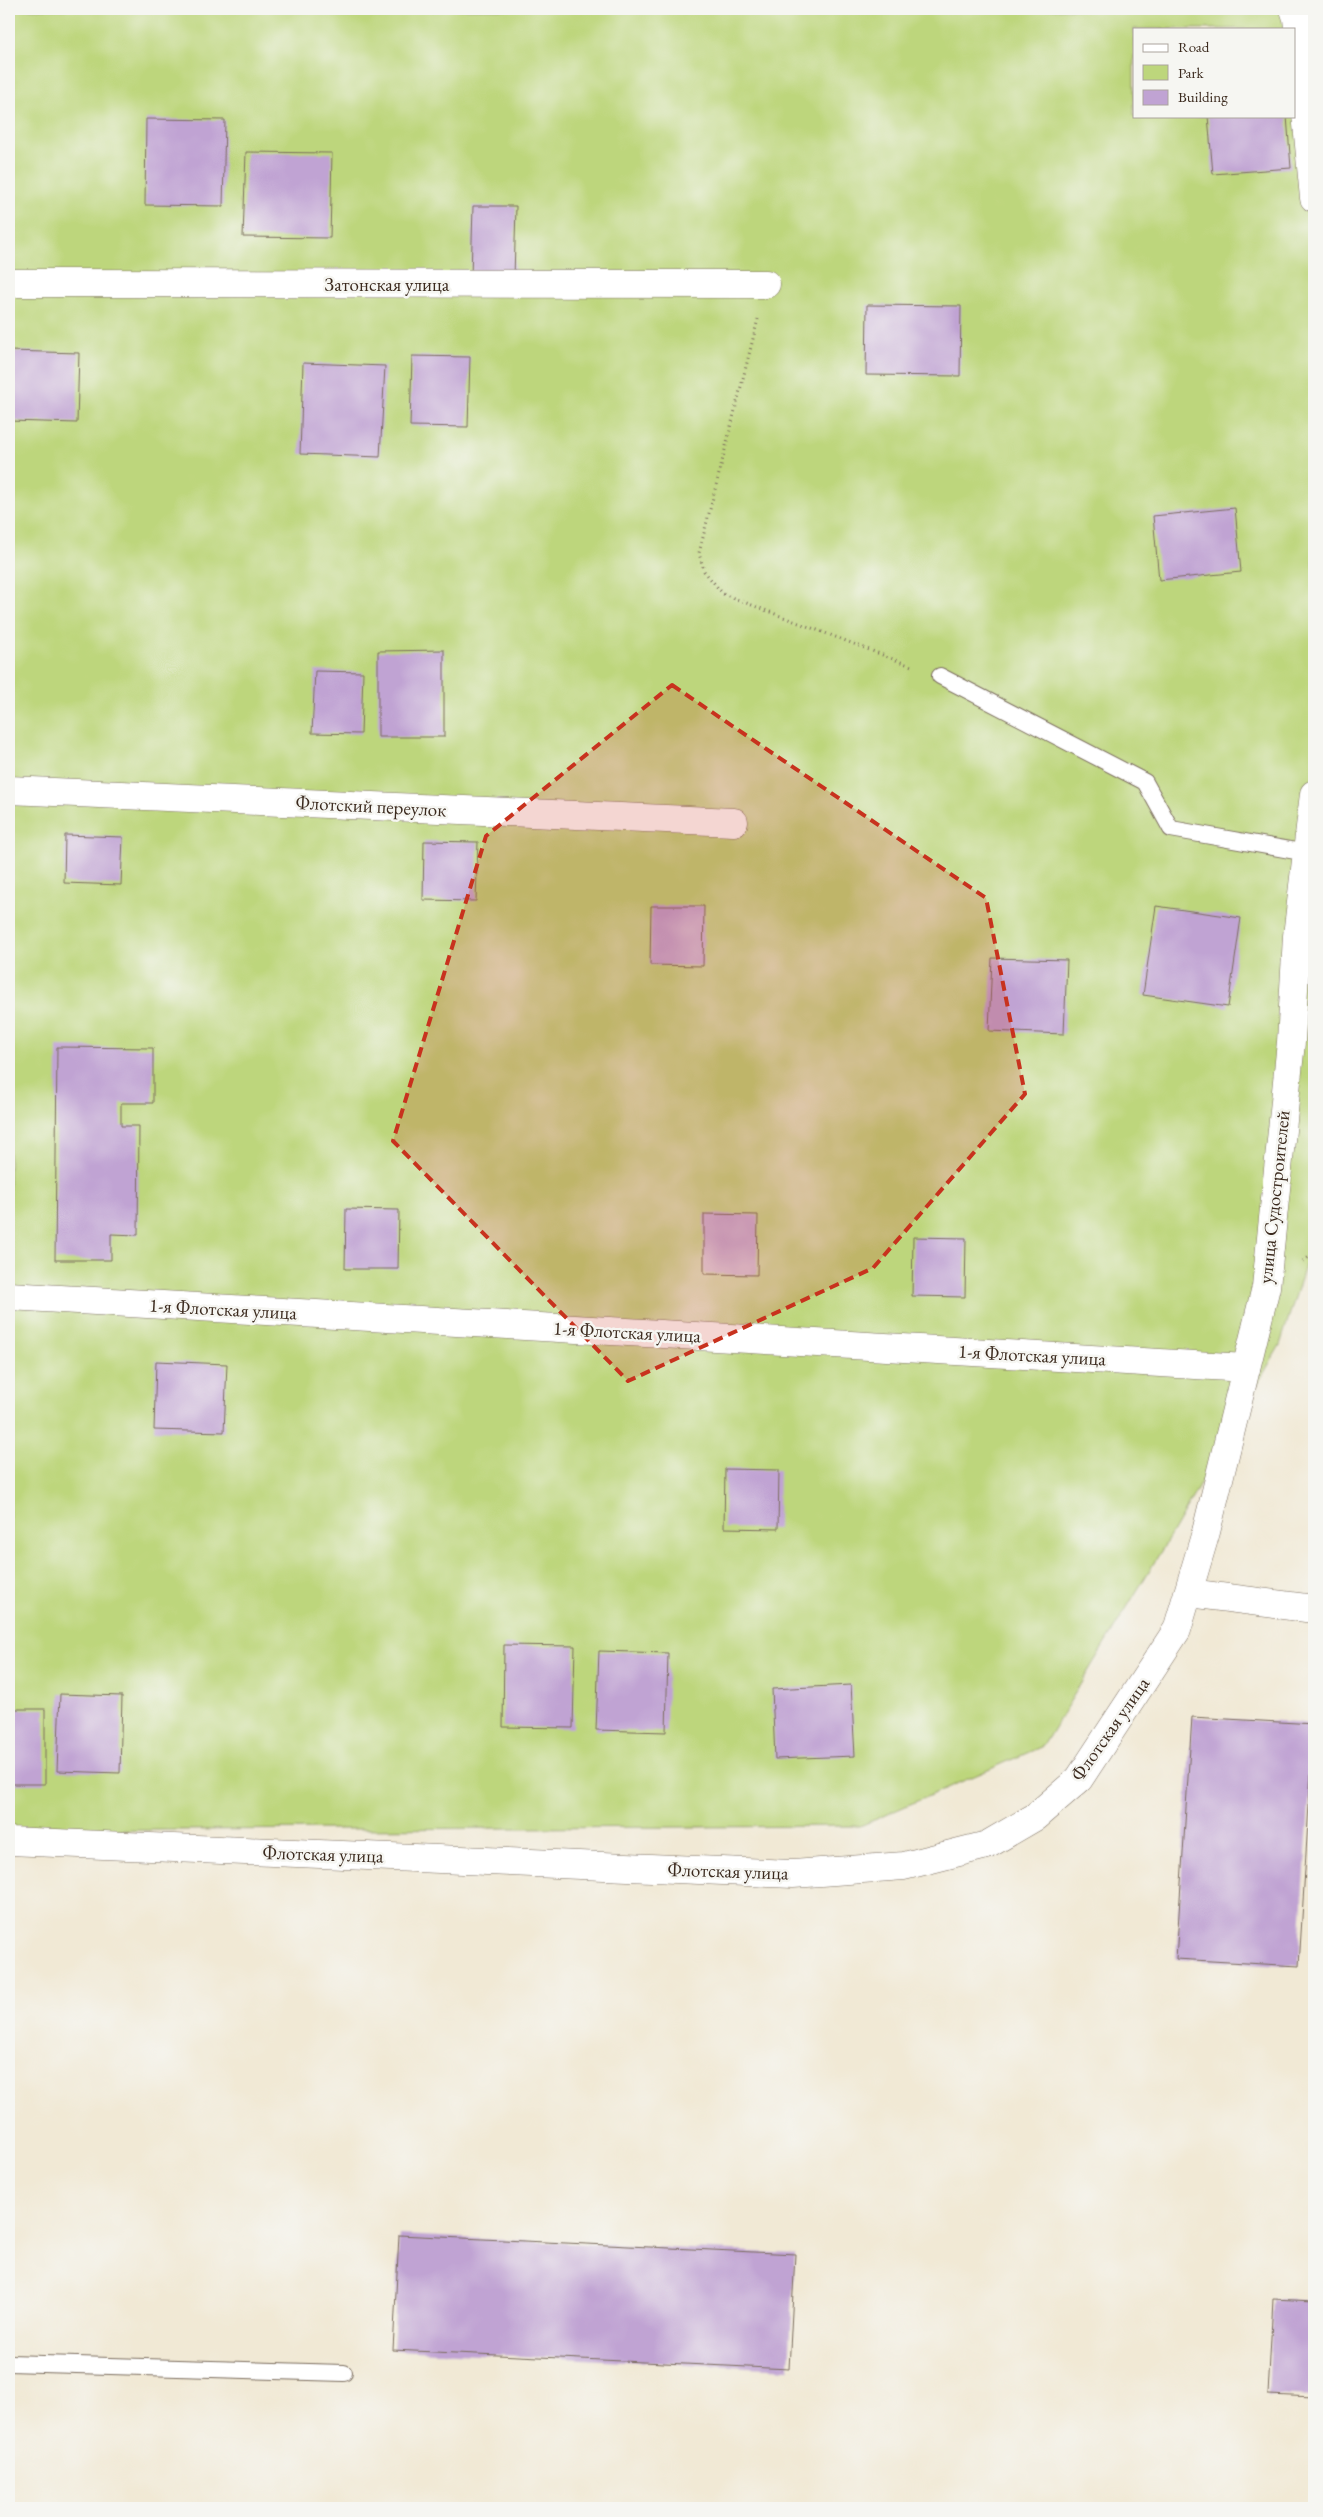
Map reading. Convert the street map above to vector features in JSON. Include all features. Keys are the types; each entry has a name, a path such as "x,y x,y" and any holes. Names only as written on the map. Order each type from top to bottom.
{"street":[{"path":"1294,9 1297,18 1314,198"},
{"name":"Затонская улица","path":"9,283 766,284"},
{"name":"Флотский переулок","path":"9,790 734,822"},
{"name":"улица Судостроителей","path":"1188,1593 1206,1532 1266,1279 1291,1042 1298,936 1314,794"},
{"name":"1-я Флотская улица","path":"9,1296 1246,1368"},
{"path":"1188,1593 1314,1609"},
{"name":"Флотская улица","path":"9,1841 793,1874 904,1866 987,1845 1035,1817 1079,1779 1177,1630 1188,1593"}],"lane":[{"path":"940,676 1144,782 1171,829 1307,853"},
{"path":"9,2363 344,2373"}],"path":[{"path":"766,284 700,553 704,571 722,594 940,676"}],"highlighted area":[{"path":"672,685 986,898 1025,1094 873,1268 628,1381 393,1141 486,836"}],"green space":[{"path":"9,9 1314,9 1314,1238 1280,1345 1172,1533 1043,1746 860,1826 9,1831"}],"building":[{"path":"1208,118 1287,118 1291,168 1213,174"},
{"path":"146,119 225,120 223,206 145,205"},
{"path":"246,152 332,153 330,238 243,237"},
{"path":"473,206 516,206 514,278 471,277"},
{"path":"867,305 961,306 960,376 866,375"},
{"path":"9,351 79,353 77,423 9,421"},
{"path":"412,356 470,357 468,427 410,426"},
{"path":"303,363 385,366 380,457 300,454"},
{"path":"1235,508 1241,572 1159,580 1153,516"},
{"path":"444,650 444,737 378,737 378,651"},
{"path":"315,671 363,672 361,734 312,733"},
{"path":"65,835 123,837 121,885 64,883"},
{"path":"424,841 478,842 476,901 423,900"},
{"path":"651,906 704,906 703,966 650,965"},
{"path":"1156,906 1241,918 1228,1007 1143,995"},
{"path":"992,958 1067,960 1064,1034 989,1031"},
{"path":"57,1047 153,1048 153,1103 121,1103 121,1126 139,1126 138,1235 111,1234 111,1260 55,1260"},
{"path":"346,1209 399,1210 398,1269 345,1269"},
{"path":"704,1214 758,1215 757,1275 704,1274"},
{"path":"913,1237 966,1238 965,1297 912,1296"},
{"path":"156,1361 227,1364 224,1432 154,1430"},
{"path":"725,1469 779,1470 778,1529 724,1528"},
{"path":"504,1645 575,1646 573,1728 503,1727"},
{"path":"599,1651 668,1653 666,1732 596,1730"},
{"path":"851,1685 855,1756 775,1759 772,1689"},
{"path":"60,1694 122,1696 120,1773 57,1771"},
{"path":"9,1709 45,1709 45,1784 9,1784"},
{"path":"1192,1717 1314,1724 1299,1966 1176,1959"},
{"path":"399,2235 795,2254 789,2369 393,2350"},
{"path":"1273,2299 1314,2301 1314,2397 1268,2395"}]}
